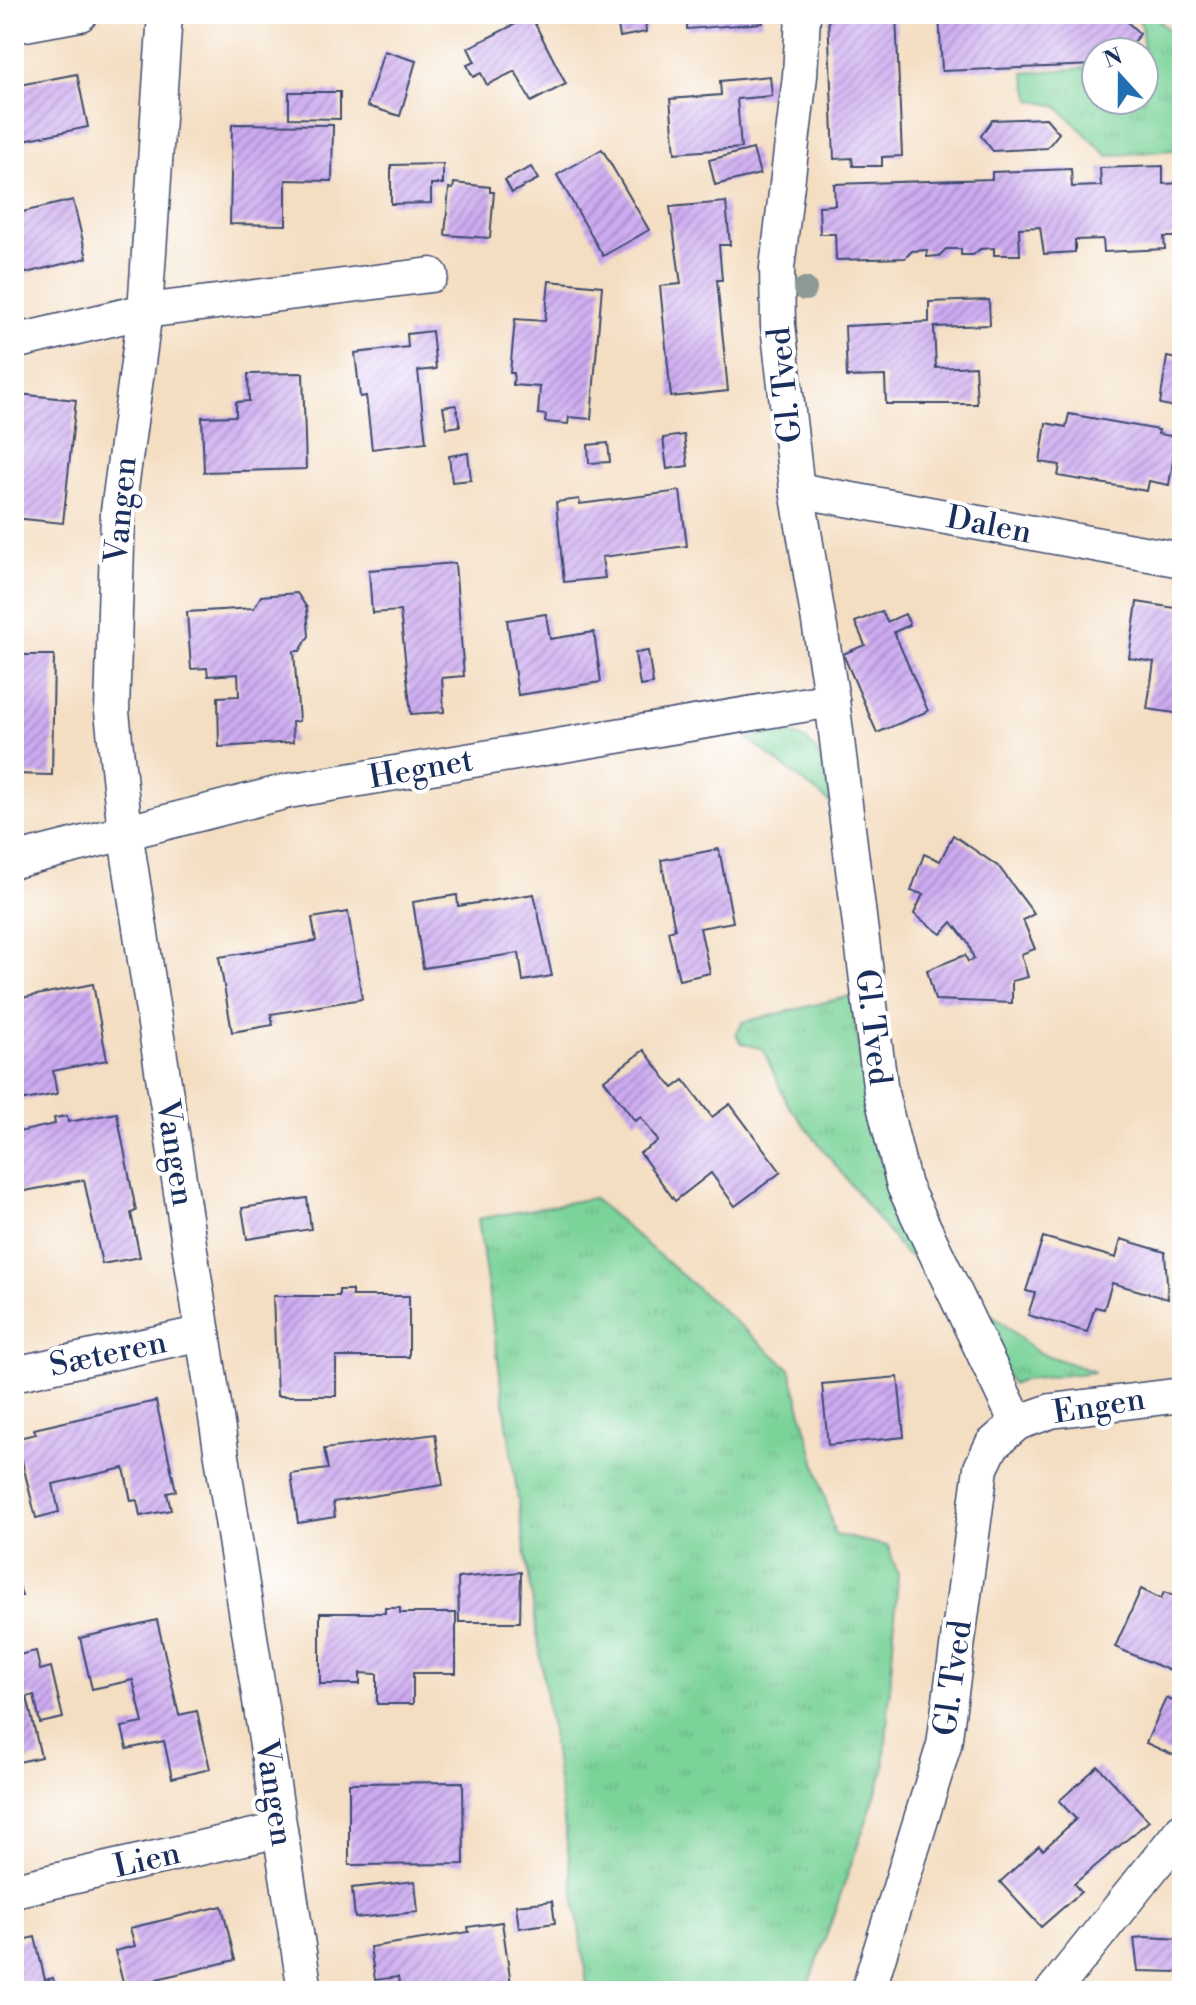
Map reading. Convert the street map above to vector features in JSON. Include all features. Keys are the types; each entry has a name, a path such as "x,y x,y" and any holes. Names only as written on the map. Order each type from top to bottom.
{"street":[{"path":"14,26 80,14"},
{"name":"Vangen","path":"165,14 145,311 117,527 112,712 125,831 305,1991"},
{"name":"Gl. Tved","path":"803,14 800,76 777,268 778,325 797,490 832,700 881,1093 904,1186 1017,1423 992,1445 981,1468 944,1745 868,1991"},
{"path":"14,342 145,311 431,275"},
{"name":"Dalen","path":"797,490 1182,560"},
{"name":"Hegnet","path":"14,861 288,791 832,700"},
{"name":"Sæteren","path":"14,1374 203,1333"},
{"name":"Engen","path":"1017,1423 1051,1411 1182,1395"},
{"name":"Lien","path":"14,1890 280,1830"},
{"path":"1053,1991 1169,1858 1182,1830"}],"green space":[{"path":"1130,14 1152,14 1182,43 1182,149 1108,156 1057,106 1031,100 1024,73 1080,68 1080,116 1160,116 1160,36 1142,36 1141,24"},
{"path":"782,733 806,740 814,748 824,768 832,804 746,737"},
{"path":"851,996 873,1142 922,1261 905,1254 787,1103 763,1049 741,1043 736,1034 743,1022"},
{"path":"593,1198 790,1369 835,1535 888,1546 898,1575 884,1770 807,1991 588,1991 478,1219"},
{"path":"993,1315 1037,1352 1095,1372 1023,1380 1012,1385 980,1327"}],"building":[{"path":"616,14 645,14 646,32 620,37"},
{"path":"675,14 762,14 763,23 687,29 687,19 676,21"},
{"path":"828,14 896,14 902,156 882,157 882,166 853,166 852,158 834,159"},
{"path":"939,14 991,14 992,21 1060,19 1060,14 1119,14 1140,34 1080,36 1080,66 942,71"},
{"path":"531,16 566,84 531,102 515,71 487,85 481,73 473,77 467,65 475,62 468,48"},
{"path":"384,51 416,61 400,116 367,106"},
{"path":"77,74 88,127 14,142 14,86"},
{"path":"770,76 772,96 737,99 741,148 675,153 670,99 721,95 720,81"},
{"path":"289,92 340,92 340,119 289,118"},
{"path":"1046,118 1059,133 1047,148 993,151 981,136 992,120"},
{"path":"232,124 333,125 332,181 286,180 286,225 230,224"},
{"path":"602,149 649,230 603,256 557,175"},
{"path":"753,149 760,174 715,185 709,160"},
{"path":"443,164 443,184 431,184 431,203 391,204 391,165"},
{"path":"1163,166 1163,184 1182,183 1182,237 1164,237 1165,249 1104,252 1103,239 1075,240 1075,252 1044,254 1040,227 1019,228 1020,255 994,255 994,248 980,249 973,255 961,255 961,249 946,249 939,256 927,257 927,250 912,251 905,258 836,260 835,234 820,234 819,206 835,205 834,184 992,179 992,172 1071,169 1072,187 1101,186 1100,168"},
{"path":"531,167 538,179 512,193 505,180"},
{"path":"454,183 490,187 490,192 494,192 490,238 445,235 449,188 453,189"},
{"path":"73,200 87,258 14,276 14,214"},
{"path":"726,202 730,245 719,245 722,280 717,280 728,391 671,397 660,286 681,284 670,207"},
{"path":"549,281 602,286 591,419 569,417 568,424 545,422 546,415 538,414 540,387 513,385 514,373 510,373 515,319 545,321"},
{"path":"989,300 990,325 934,327 936,368 975,366 977,404 886,404 885,376 847,377 845,326 929,322 929,302"},
{"path":"432,331 436,369 418,371 426,442 372,449 366,396 360,397 355,353 408,347 407,334"},
{"path":"1167,357 1182,360 1181,408 1160,404"},
{"path":"303,373 306,469 204,472 202,417 236,416 236,402 249,401 248,374"},
{"path":"18,394 76,400 63,523 14,518 14,406"},
{"path":"456,405 460,426 447,428 443,407"},
{"path":"1069,414 1159,430 1158,434 1177,437 1169,485 1149,481 1147,491 1058,476 1060,465 1040,462 1046,423 1066,427"},
{"path":"684,435 688,466 667,469 663,438"},
{"path":"608,443 610,462 589,463 588,445"},
{"path":"468,453 471,480 452,482 449,456"},
{"path":"680,491 687,546 602,557 605,578 564,582 556,502 579,499 580,504"},
{"path":"455,563 464,676 442,678 444,712 411,714 400,611 372,613 369,570"},
{"path":"297,593 307,608 309,636 300,651 294,651 299,721 292,722 293,742 219,747 218,697 239,696 238,674 208,676 207,668 191,669 187,612 254,608 261,596"},
{"path":"1137,602 1182,609 1182,714 1147,709 1154,662 1129,658"},
{"path":"882,611 887,622 905,614 910,625 894,632 928,711 877,733 843,654 865,645 855,622"},
{"path":"546,614 550,639 594,632 601,682 518,695 507,620"},
{"path":"648,651 653,684 640,686 635,653"},
{"path":"14,655 54,655 52,775 14,774"},
{"path":"953,835 999,867 1034,914 1023,920 1035,949 1021,954 1028,977 1012,981 1012,1003 935,1000 927,970 965,955 968,962 974,959 968,943 952,922 941,934 914,914 923,894 911,891 924,854 940,861"},
{"path":"719,849 733,922 700,928 710,973 679,980 668,931 675,929 661,860"},
{"path":"534,894 552,976 523,981 519,953 423,968 413,902 457,895 458,906"},
{"path":"348,912 362,999 271,1014 273,1025 232,1032 219,957 316,941 312,918"},
{"path":"93,984 107,1060 53,1071 57,1094 14,1102 14,1027 21,1025 21,998"},
{"path":"644,1050 673,1088 684,1080 712,1117 730,1104 781,1172 735,1206 711,1173 675,1201 640,1153 658,1141 641,1117 635,1121 604,1080"},
{"path":"117,1113 136,1211 131,1213 140,1257 102,1264 84,1180 14,1193 14,1133 55,1124 54,1118 67,1116 68,1122"},
{"path":"307,1198 311,1229 247,1239 242,1208"},
{"path":"1043,1237 1116,1258 1121,1239 1165,1252 1168,1299 1112,1283 1104,1309 1095,1307 1087,1332 1028,1315 1035,1293 1026,1291"},
{"path":"339,1290 352,1290 352,1296 409,1296 409,1357 336,1357 336,1396 277,1396 273,1296 339,1296"},
{"path":"898,1377 904,1437 828,1445 822,1384"},
{"path":"156,1401 176,1491 167,1493 171,1510 140,1516 137,1500 131,1501 124,1468 53,1484 59,1512 36,1518 22,1461 15,1463 14,1439 36,1434 34,1429"},
{"path":"435,1434 443,1485 333,1502 335,1517 298,1523 291,1474 328,1469 324,1449"},
{"path":"14,1569 22,1596 17,1597 19,1605 14,1606"},
{"path":"521,1572 520,1622 459,1622 458,1578"},
{"path":"1141,1589 1161,1599 1164,1592 1182,1599 1182,1676 1115,1647"},
{"path":"385,1608 400,1608 400,1613 456,1613 456,1673 413,1673 413,1704 377,1704 377,1674 360,1673 360,1684 320,1684 320,1613 385,1613"},
{"path":"157,1620 179,1715 197,1711 210,1769 172,1778 164,1741 127,1749 122,1727 143,1723 133,1680 92,1689 80,1638"},
{"path":"36,1651 40,1670 51,1667 63,1718 40,1723 34,1695 27,1697 41,1757 14,1763 14,1656"},
{"path":"1166,1698 1182,1705 1182,1759 1146,1743"},
{"path":"1098,1766 1149,1821 1074,1884 1081,1892 1041,1927 1000,1882 1039,1846 1043,1850 1076,1819 1059,1801"},
{"path":"463,1782 464,1864 349,1865 349,1783"},
{"path":"415,1881 418,1912 355,1918 352,1888"},
{"path":"552,1901 555,1923 519,1928 516,1905"},
{"path":"222,1906 235,1960 157,1979 161,1991 125,1991 115,1951 135,1946 130,1928"},
{"path":"502,1922 512,1991 401,1991 398,1977 375,1980 370,1947 469,1932 468,1927"},
{"path":"35,1937 45,1980 53,1978 56,1991 14,1991 14,1942"},
{"path":"1134,1938 1182,1939 1178,1972 1138,1971"}]}
